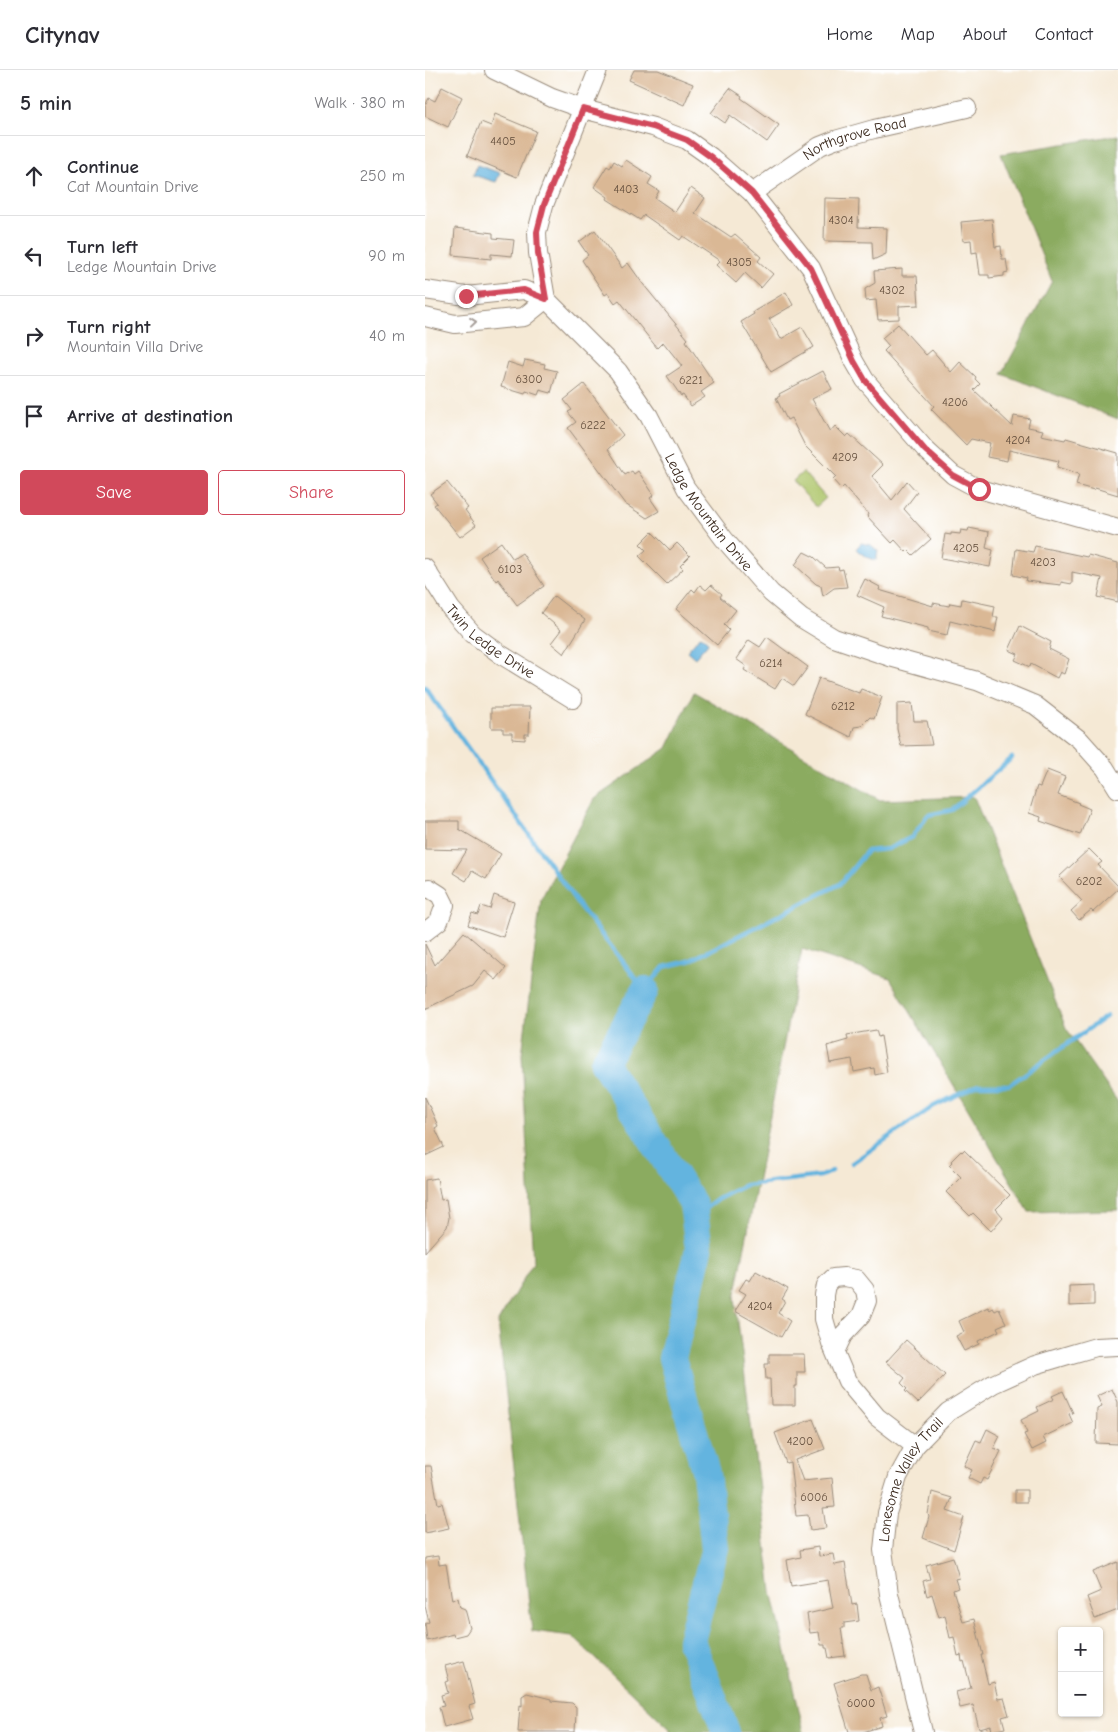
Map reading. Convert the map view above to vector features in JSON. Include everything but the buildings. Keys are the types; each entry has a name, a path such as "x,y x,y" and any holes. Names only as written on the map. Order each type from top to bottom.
{"street":[{"path":"494,70 552,98 583,109 653,127 687,140 711,157 752,193 811,268 854,361 865,380 925,450 953,475 979,489 1118,528"},
{"path":"546,299 538,253 537,232 544,205 598,70"},
{"name":"Northgrove Road","path":"752,193 820,146 835,140 874,129 967,108"},
{"path":"425,290 466,296 524,290 546,299"},
{"path":"425,317 455,324 525,317 546,299"},
{"name":"Ledge Mountain Drive","path":"546,299 618,371 649,416 687,488 724,538 771,593 801,618 835,638 890,657 977,680 1035,705 1080,740 1105,768 1118,789"},
{"name":"Twin Ledge Drive","path":"425,568 451,609 473,634 500,654 573,699"},
{"path":"425,889 429,888 441,895 445,905 439,921 425,932"},
{"name":"Lonesome Valley Trail","path":"923,1732 889,1594 883,1550 887,1512 898,1477 915,1446 949,1412 993,1384 1035,1365 1096,1347 1118,1346"},
{"path":"835,1352 847,1381 877,1417 915,1446"}],"green space":[{"path":"1118,135 1118,419 1002,374 1052,281 1001,154"},
{"path":"803,472 826,498 816,507 793,481"},
{"path":"694,692 880,800 974,797 1066,1028 1118,1102 1118,1210 1029,1212 890,978 802,949 735,1298 772,1591 804,1732 670,1732 670,1729 572,1636 532,1631 498,1322 533,1263 522,1055 541,899 594,799 667,748"}],"water":[{"path":"477,165 500,173 496,182 473,175"},
{"path":"861,543 871,545 878,551 876,560 860,553 856,549"},
{"path":"700,636 705,638 708,643 695,658 687,651"}],"waterway":[{"path":"425,687 580,907 645,990 664,967 689,961 840,884 867,851 888,849 912,837 928,815 952,810 1012,758"},
{"path":"645,990 604,1063 693,1204 699,1249 672,1358 706,1473 715,1548 691,1641 726,1732"},
{"path":"852,1163 934,1106 978,1085 1009,1085 1107,1016"},
{"path":"695,1216 718,1199 745,1185 821,1176 832,1171"}],"route":[{"path":"466,296 524,290 546,299 538,253 537,232 544,205 583,109 653,127 687,140 711,157 752,193 811,268 854,361 865,380 925,450 953,475 979,489"}]}
